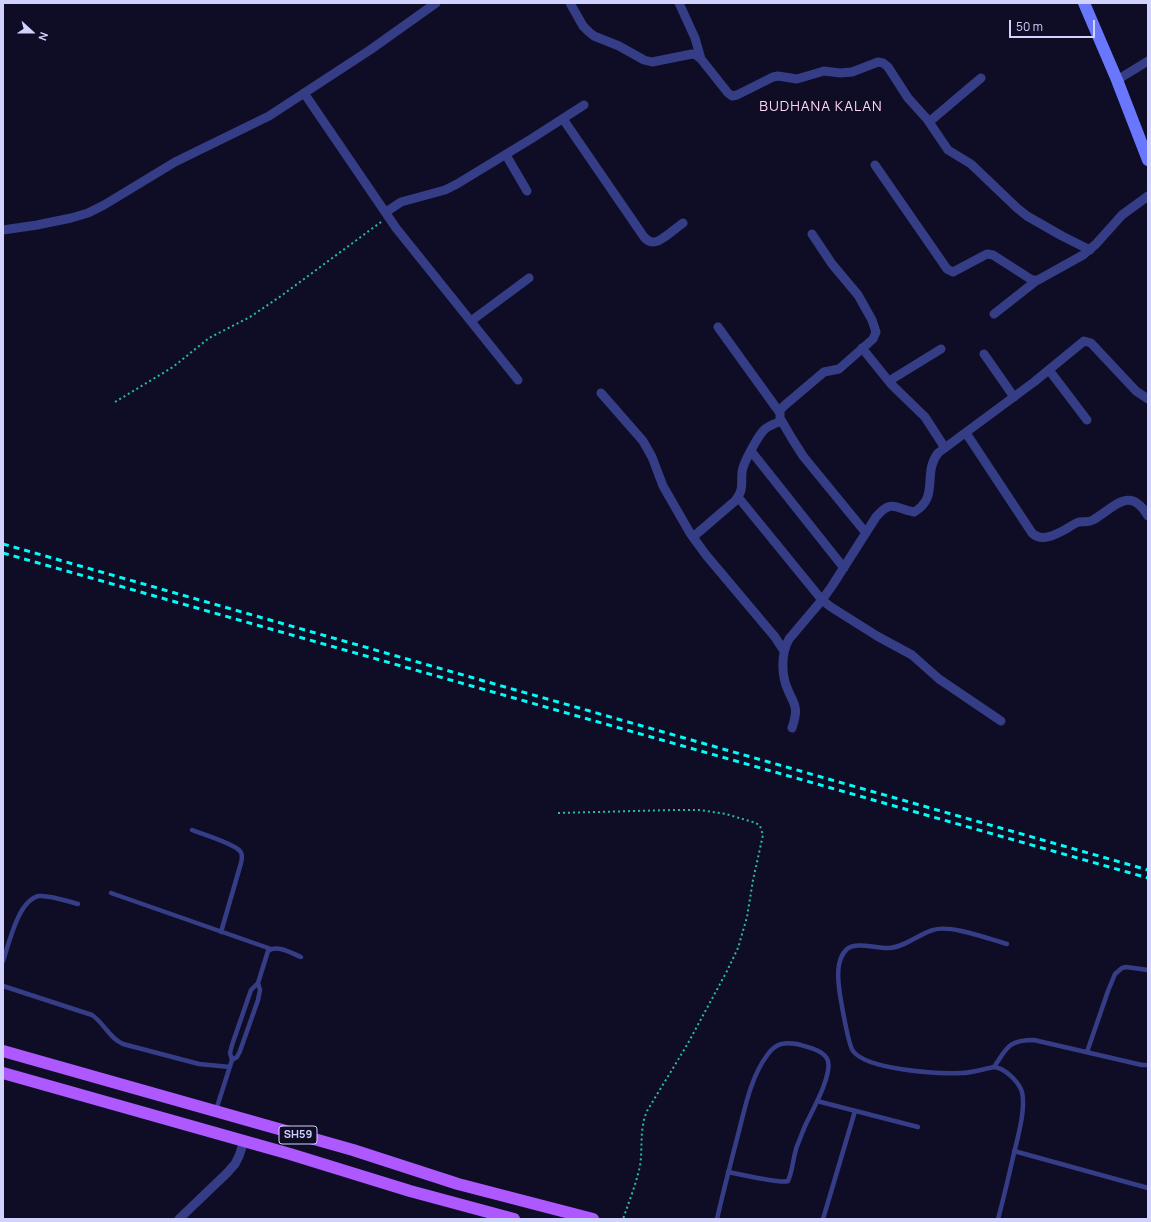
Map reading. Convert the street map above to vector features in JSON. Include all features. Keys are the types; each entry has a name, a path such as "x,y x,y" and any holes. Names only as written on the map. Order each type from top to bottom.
{"main road":[{"name":"SH59","path":"3,1051 353,1150 458,1184 593,1219"},
{"path":"3,1069 40,1083"},
{"name":"SH59","path":"3,1073 290,1154 410,1191 514,1219"}],"street":[{"path":"3,230 71,218 104,205 175,162 268,116 370,50 436,3"},
{"path":"570,3 588,32 619,46 644,60 652,62 692,54 696,55 701,59 728,93 734,96 778,76 797,79 824,70 840,73 852,72 881,62 886,64 908,98 929,122 948,150 974,167 1017,208 1033,220 1090,250"},
{"path":"679,3 695,38 701,59"},
{"path":"1084,3 1117,80 1148,160"},
{"path":"1117,80 1148,61"},
{"path":"929,122 981,78"},
{"path":"304,93 396,228 518,380"},
{"path":"387,214 401,202 416,199 451,187 584,105"},
{"path":"563,119 644,238 652,242 659,240 683,223"},
{"path":"506,154 527,190"},
{"path":"875,165 947,269 956,272 985,255 990,254 1036,281"},
{"path":"994,314 1036,281 1083,256 1122,215 1148,196"},
{"path":"780,417 780,410 818,376 829,370 839,369 876,335 876,329 858,295 832,264 812,234"},
{"path":"471,321 529,278"},
{"path":"718,327 780,417 803,456 866,533"},
{"path":"792,728 796,712 795,705 786,684 783,669 786,644 822,600 882,510 893,506 913,512 925,504 929,495 930,471 932,463 938,453 1014,397 1082,343 1087,342 1092,345 1136,391 1148,399"},
{"path":"862,348 901,395 924,417 945,448"},
{"path":"889,381 941,349"},
{"path":"984,354 1014,397"},
{"path":"1049,370 1087,420"},
{"path":"602,393 643,441 652,456 666,492 693,537 706,555 766,626 784,651"},
{"path":"693,537 738,497 742,487 743,468 751,451 760,434 780,417"},
{"path":"966,433 1032,533 1040,538 1062,531 1077,522 1092,521 1125,500 1138,502 1148,516"},
{"path":"751,451 844,568"},
{"path":"738,497 822,600 877,636 912,655 949,687 1001,721"},
{"path":"179,1219 235,1164 244,1141"}],"lane":[{"path":"192,830 233,846 242,854 241,863 221,932"},
{"path":"110,893 271,949 275,948 284,950 301,957"},
{"path":"3,961 12,933 27,902 40,896 78,904"},
{"path":"998,1219 1022,1113 1022,1091 1017,1083 1004,1069 999,1067 962,1073 923,1071 906,1070 880,1065 862,1059 852,1050 849,1041 838,978 842,955 850,948 863,945 891,948 922,933 936,929 956,930 1007,944"},
{"path":"232,1060 237,1057 240,1051 253,1014 259,994 258,983 267,955 271,949"},
{"path":"1087,1052 1115,974 1122,968 1126,967 1148,970"},
{"path":"216,1111 232,1060 230,1052 232,1045 251,990 258,983"},
{"path":"3,986 92,1015 97,1018 116,1041 123,1044 199,1064 230,1067"},
{"path":"994,1067 1006,1049 1013,1043 1021,1040 1034,1040 1148,1065"},
{"path":"718,1219 728,1172 748,1094 762,1063 773,1048 783,1043 792,1043 804,1046 824,1054 827,1057 829,1067 827,1075 805,1126 797,1148 788,1182 728,1172"},
{"path":"817,1101 918,1127"},
{"path":"823,1219 855,1111"},
{"path":"1014,1151 1148,1188"}],"path":[{"path":"115,402 173,367 209,338 250,316 281,296 387,214"},
{"path":"558,813 673,810 713,811 756,823 760,826 763,835 747,917 738,948 728,971 687,1045 647,1111 641,1132 640,1165 623,1219"}],"railway":[{"path":"3,544 1148,870"},
{"path":"3,553 1148,878"}],"district":[{"name":"BUDHANA KALAN","path":"821,107"}]}
